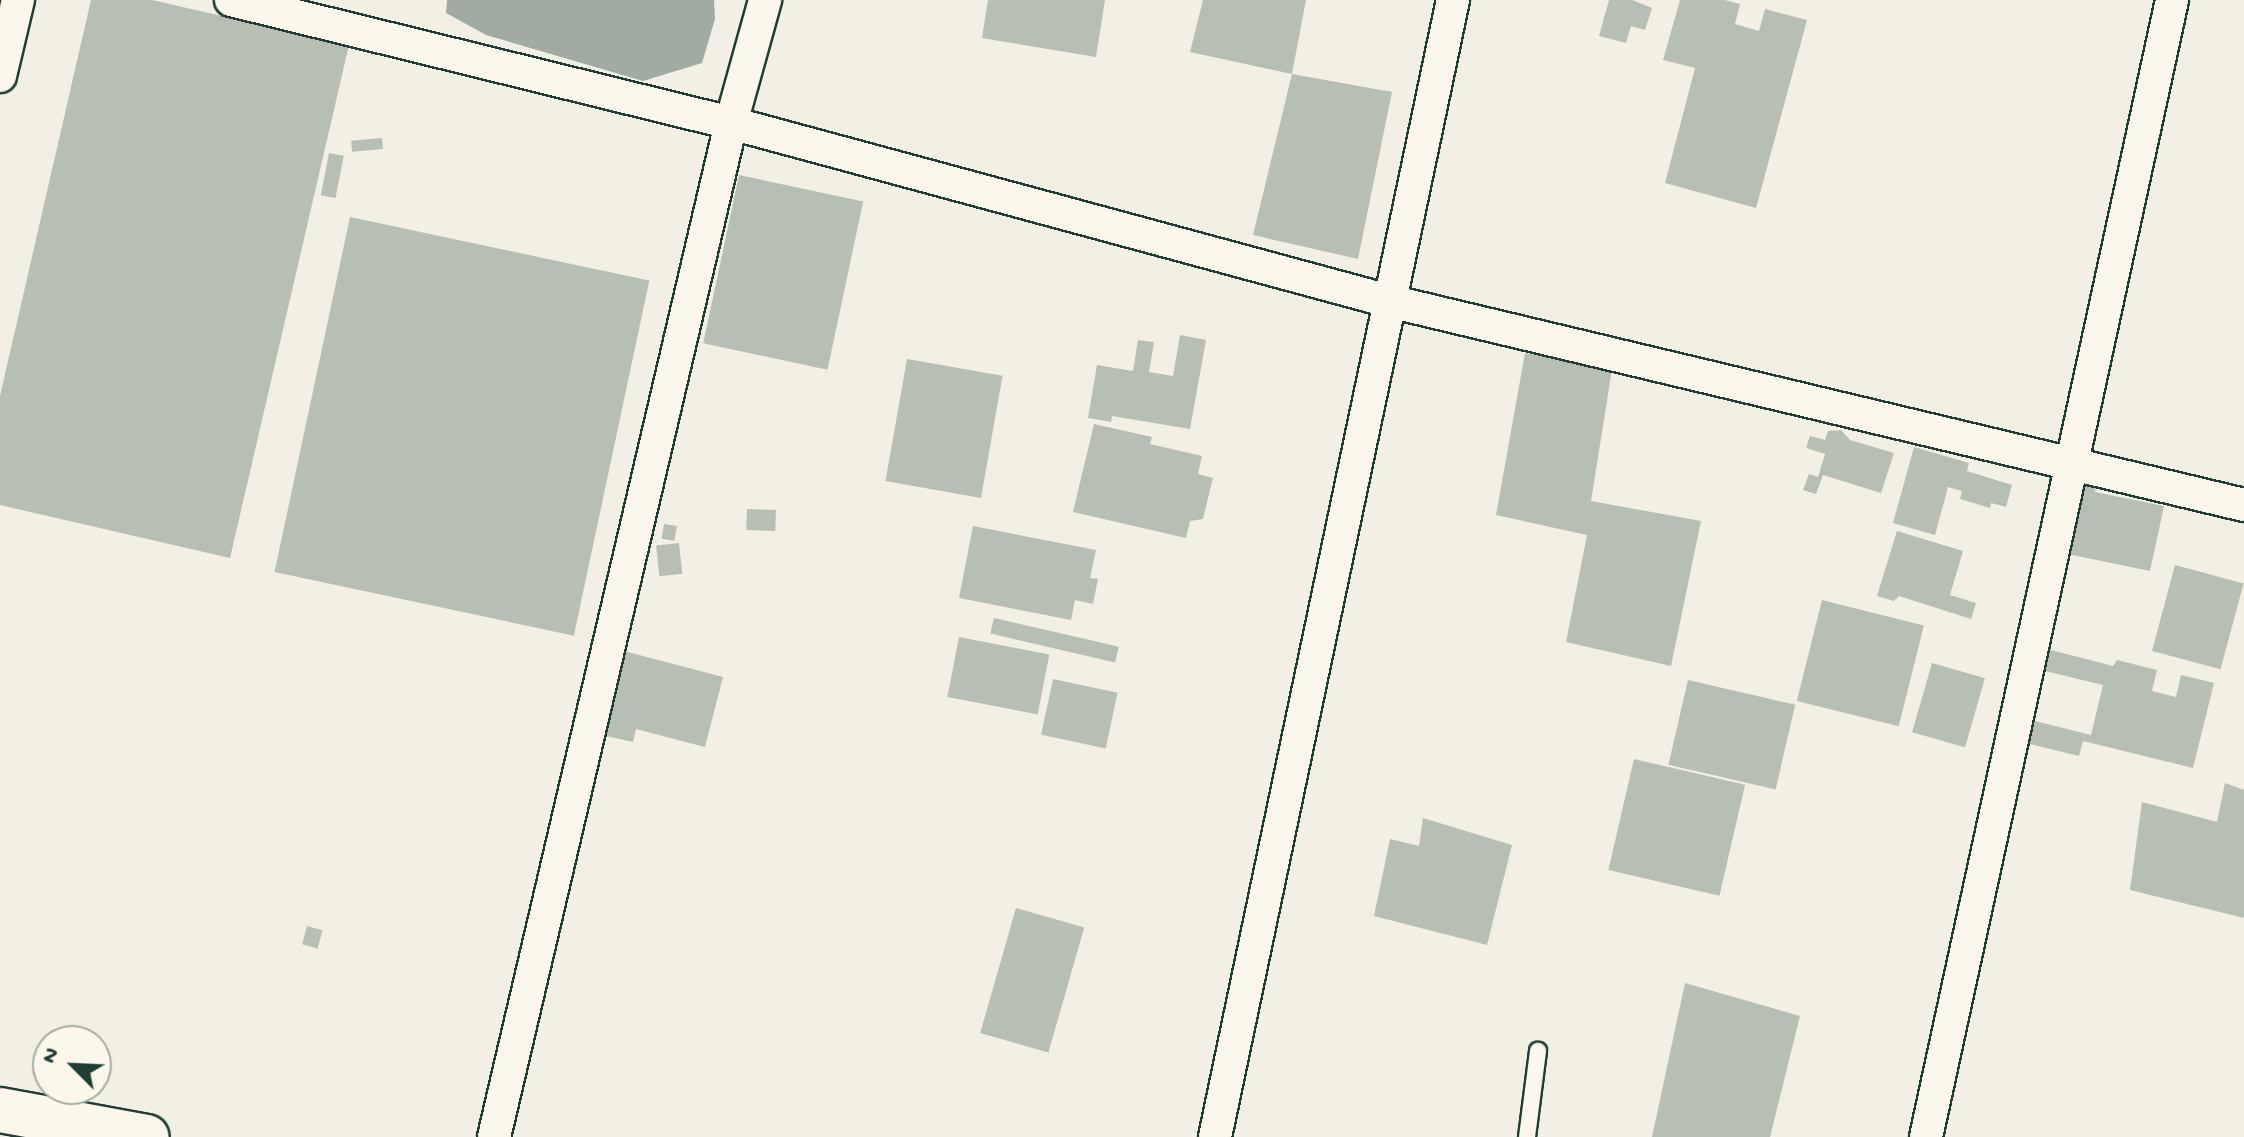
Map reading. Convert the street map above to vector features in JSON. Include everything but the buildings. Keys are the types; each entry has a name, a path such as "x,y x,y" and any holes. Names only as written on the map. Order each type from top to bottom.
{"highway":[{"path":"0,1110 147,1137"}],"street":[{"path":"0,76 18,0"},
{"path":"231,0 731,123 1389,301 2244,505"},
{"path":"494,1137 731,123 765,0"},
{"path":"1215,1137 1453,0"},
{"path":"1926,1137 2172,0"}],"lane":[{"path":"1527,1137 1538,1051"}],"shaded area":[{"path":"447,0 714,0 715,19 702,63 643,81 486,35 446,13"}]}
